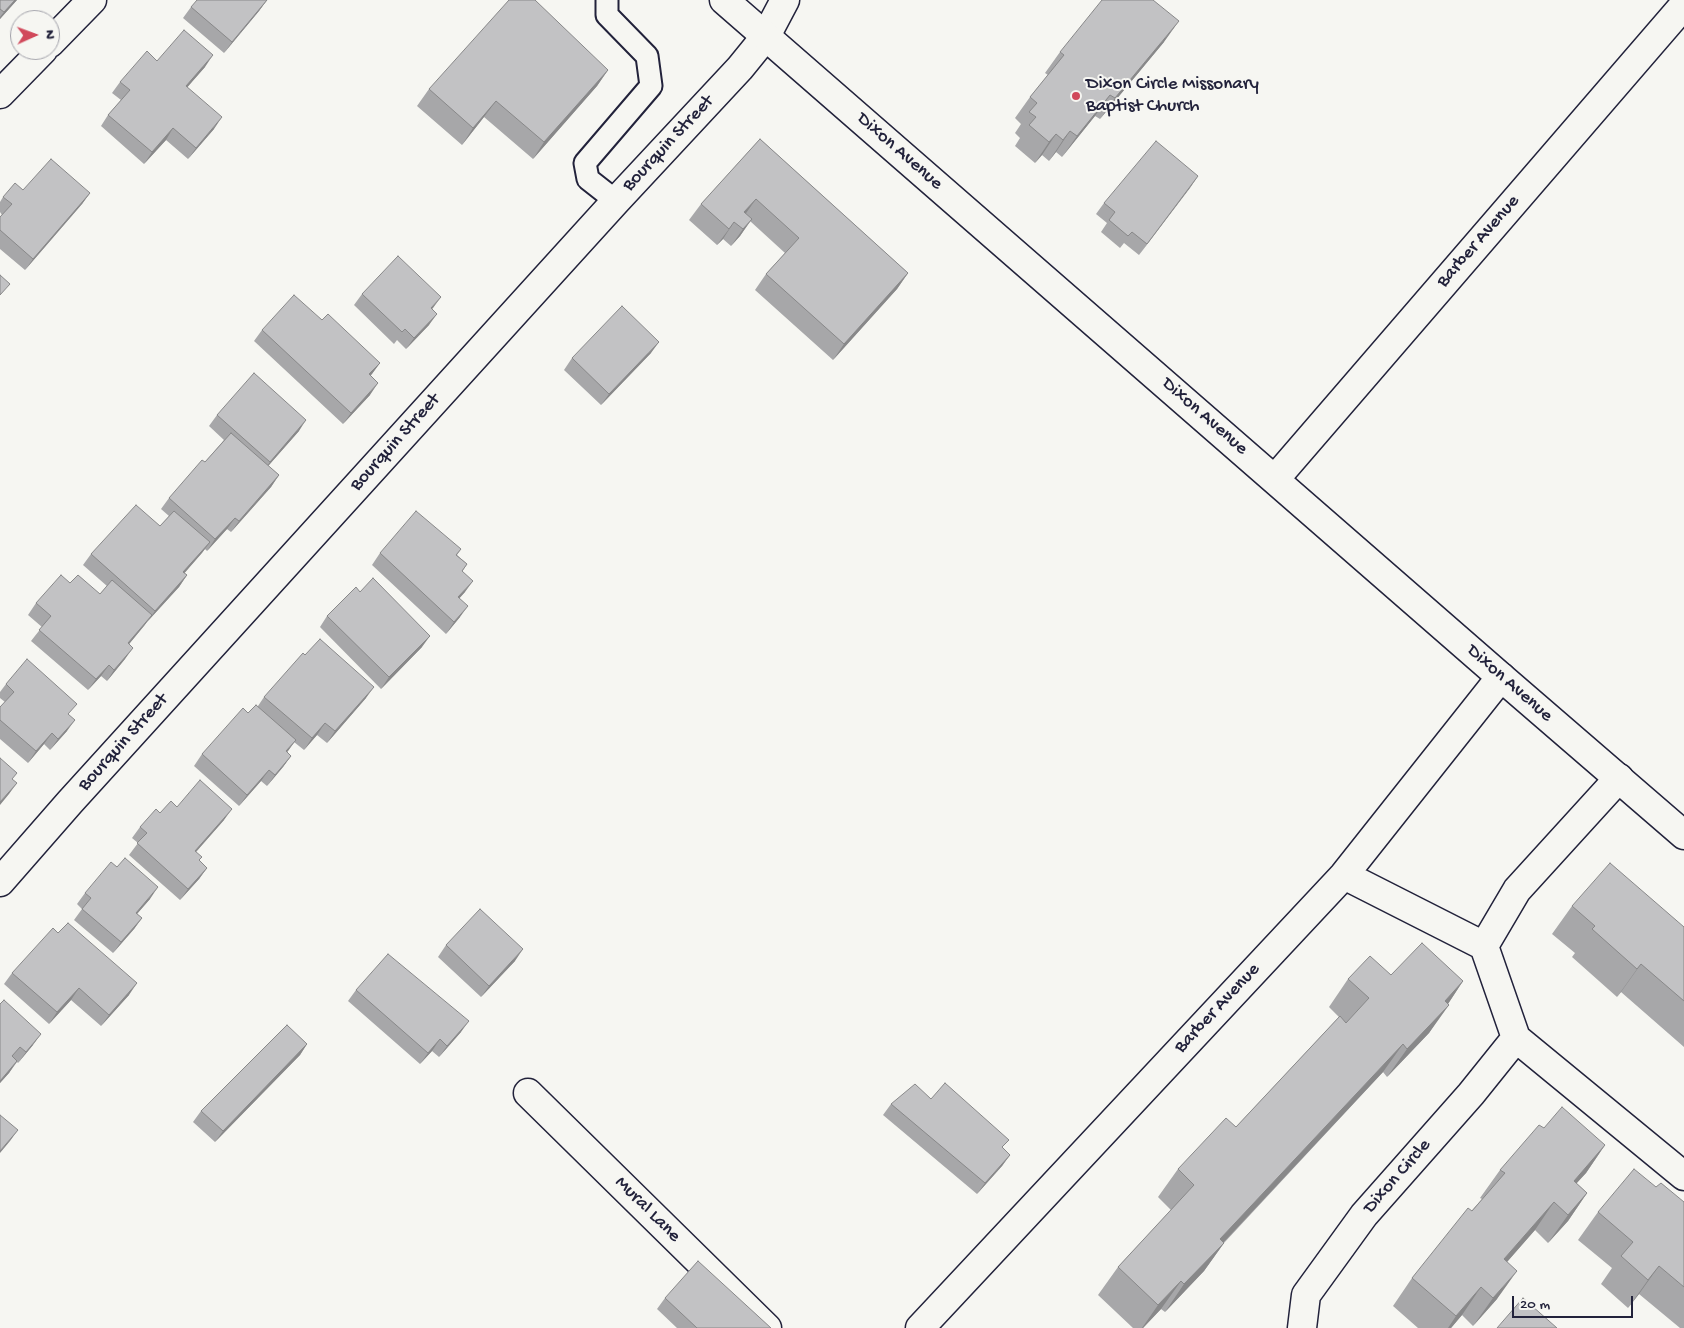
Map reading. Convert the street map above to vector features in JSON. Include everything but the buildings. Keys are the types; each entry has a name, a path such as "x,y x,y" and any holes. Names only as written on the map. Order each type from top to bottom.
{"street":[{"path":"60,33 92,0"},
{"name":"Dixon Avenue","path":"724,0 1684,835"},
{"name":"Bourquin Street","path":"0,882 70,802 616,201 740,68 766,36 784,0"},
{"name":"Barber Avenue","path":"1275,479 1684,5"},
{"path":"0,94 33,60"},
{"name":"Barber Avenue","path":"920,1328 1344,875 1501,677"},
{"path":"1484,946 1517,890 1619,778"},
{"path":"1344,875 1484,946 1516,1038 1684,1176"},
{"name":"Dixon Circle","path":"1302,1328 1306,1295 1364,1215 1471,1094 1516,1038"},
{"name":"Mural Lane","path":"528,1093 766,1328"}],"lane":[{"path":"606,0 607,15 647,56 651,86 585,163 588,179 616,201"}],"place":[{"name":"Dixon Circle Missonary Baptist Church","path":"1076,96"}]}
